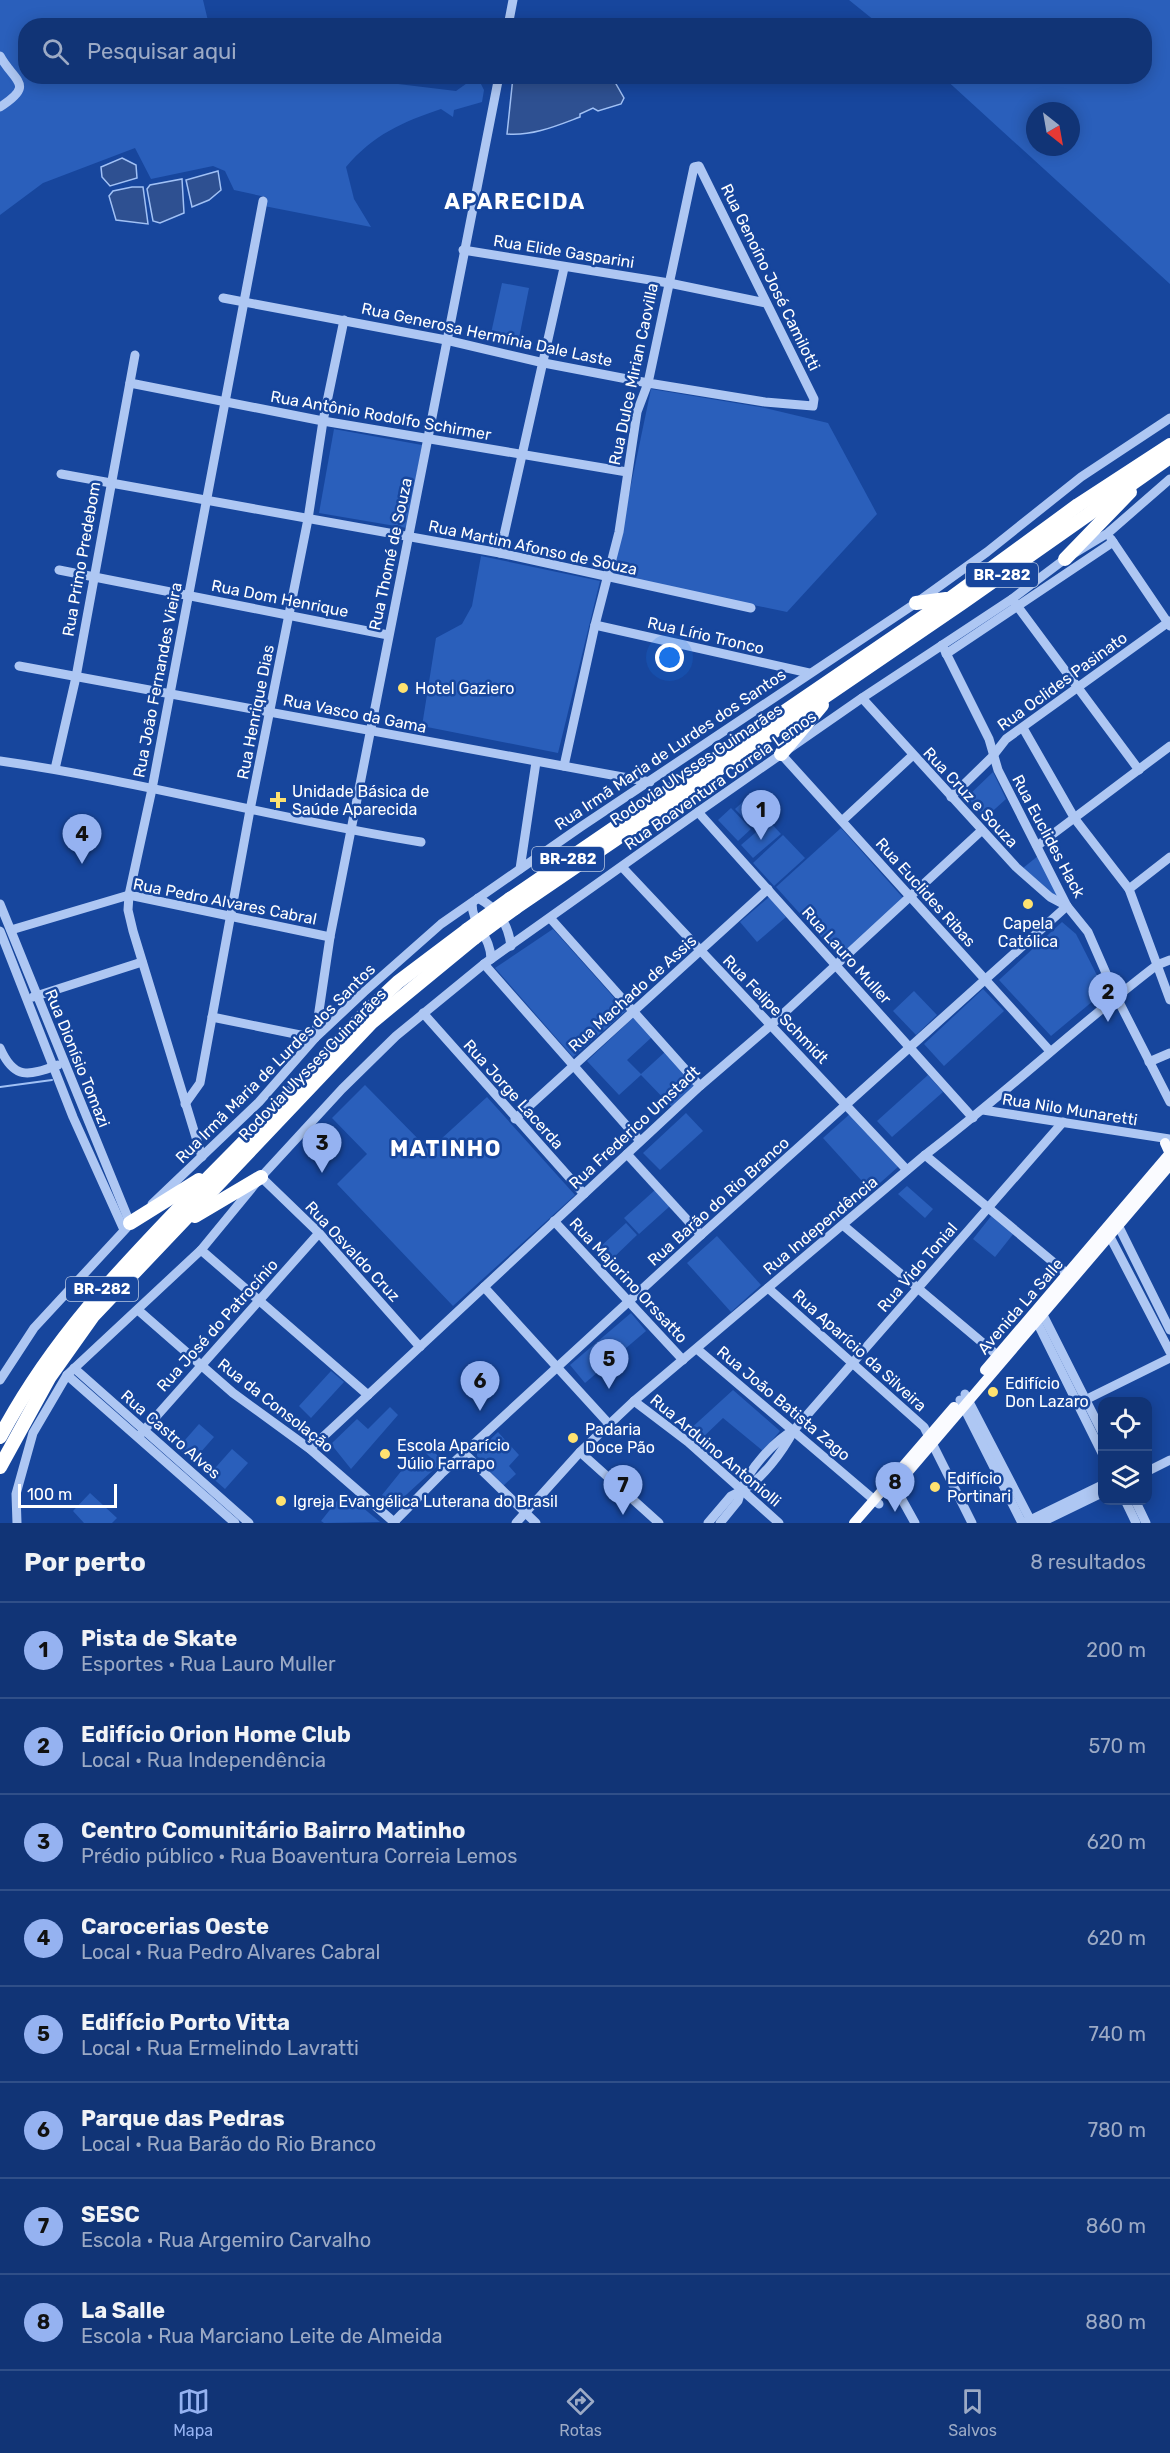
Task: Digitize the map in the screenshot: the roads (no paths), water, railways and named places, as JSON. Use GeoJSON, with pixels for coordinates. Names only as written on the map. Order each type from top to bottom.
{"type":"FeatureCollection","features":[{"type":"Feature","properties":{"kind":"highway","name":"Rodovia Ulysses Guimarães"},"geometry":{"type":"LineString","coordinates":[[0,1437],[37,1373],[83,1311],[367,1011],[398,982],[951,598],[1078,505],[1170,445]]}},
{"type":"Feature","properties":{"kind":"highway","name":"Rodovia Ulysses Guimarães"},"geometry":{"type":"LineString","coordinates":[[513,903],[833,691],[1170,457]]}},
{"type":"Feature","properties":{"kind":"highway"},"geometry":{"type":"LineString","coordinates":[[1065,559],[1153,469]]}},
{"type":"Feature","properties":{"kind":"highway"},"geometry":{"type":"LineString","coordinates":[[916,603],[951,598]]}},
{"type":"Feature","properties":{"kind":"highway"},"geometry":{"type":"LineString","coordinates":[[781,754],[833,691]]}},
{"type":"Feature","properties":{"kind":"highway","name":"Rodovia Ulysses Guimarães"},"geometry":{"type":"LineString","coordinates":[[0,1467],[49,1378],[78,1335],[372,1022],[470,934]]}},
{"type":"Feature","properties":{"kind":"highway"},"geometry":{"type":"LineString","coordinates":[[127,1227],[227,1159]]}},
{"type":"Feature","properties":{"kind":"highway"},"geometry":{"type":"LineString","coordinates":[[183,1223],[261,1177]]}},
{"type":"Feature","properties":{"kind":"main road","name":"Avenida La Salle"},"geometry":{"type":"LineString","coordinates":[[1112,1228],[1169,1148]]}},
{"type":"Feature","properties":{"kind":"main road","name":"Avenida La Salle"},"geometry":{"type":"LineString","coordinates":[[854,1523],[893,1484],[1070,1276],[1170,1165]]}},
{"type":"Feature","properties":{"kind":"main road","name":"Avenida La Salle"},"geometry":{"type":"LineString","coordinates":[[862,1523],[876,1502]]}},
{"type":"Feature","properties":{"kind":"street"},"geometry":{"type":"LineString","coordinates":[[510,18],[513,0]]}},
{"type":"Feature","properties":{"kind":"street"},"geometry":{"type":"LineString","coordinates":[[0,56],[18,78]]}},
{"type":"Feature","properties":{"kind":"street"},"geometry":{"type":"LineString","coordinates":[[0,107],[19,93],[20,84]]}},
{"type":"Feature","properties":{"kind":"street","name":"Rua Thomé de Souza"},"geometry":{"type":"LineString","coordinates":[[315,1038],[330,937],[388,635],[410,537],[496,84]]}},
{"type":"Feature","properties":{"kind":"street","name":"Rua Dulce Mirian Caovilla"},"geometry":{"type":"LineString","coordinates":[[564,766],[624,505],[637,412],[648,382],[696,165]]}},
{"type":"Feature","properties":{"kind":"street","name":"Rua Genoíno José Camilotti"},"geometry":{"type":"LineString","coordinates":[[696,165],[815,404]]}},
{"type":"Feature","properties":{"kind":"street","name":"Rua João Fernandes Vieira"},"geometry":{"type":"LineString","coordinates":[[202,1157],[128,910],[263,201]]}},
{"type":"Feature","properties":{"kind":"street","name":"Rua Elide Gasparini"},"geometry":{"type":"LineString","coordinates":[[463,250],[669,283],[766,303]]}},
{"type":"Feature","properties":{"kind":"street"},"geometry":{"type":"LineString","coordinates":[[500,553],[564,267]]}},
{"type":"Feature","properties":{"kind":"street","name":"Rua Generosa Hermínia Dale Laste"},"geometry":{"type":"LineString","coordinates":[[223,298],[446,340],[544,363],[648,382],[765,402],[811,407],[815,404]]}},
{"type":"Feature","properties":{"kind":"street","name":"Rua Henrique Dias"},"geometry":{"type":"LineString","coordinates":[[185,1104],[200,1083],[250,810],[308,519],[323,421],[344,320]]}},
{"type":"Feature","properties":{"kind":"street","name":"Rua Primo Predebom"},"geometry":{"type":"LineString","coordinates":[[55,769],[76,677],[135,355]]}},
{"type":"Feature","properties":{"kind":"street","name":"Rua Antônio Rodolfo Schirmer"},"geometry":{"type":"LineString","coordinates":[[130,383],[323,421],[627,472]]}},
{"type":"Feature","properties":{"kind":"street","name":"Rua Irmã Maria de Lurdes dos Santos"},"geometry":{"type":"LineString","coordinates":[[0,1380],[34,1328],[127,1227],[259,1102],[315,1038],[364,992],[458,912],[809,673],[916,603],[987,552],[1081,477],[1170,418]]}},
{"type":"Feature","properties":{"kind":"street","name":"Rua Martim Afonso de Souza"},"geometry":{"type":"LineString","coordinates":[[61,474],[500,553],[607,579],[751,608]]}},
{"type":"Feature","properties":{"kind":"street","name":"Rua Boaventura Correia Lemos"},"geometry":{"type":"LineString","coordinates":[[17,1523],[16,1494],[33,1433],[71,1371],[201,1250],[261,1177],[342,1089],[423,1013],[488,962],[781,754],[862,698],[944,649],[1015,602],[1065,559],[1108,533],[1170,480]]}},
{"type":"Feature","properties":{"kind":"street"},"geometry":{"type":"LineString","coordinates":[[1108,533],[1169,624]]}},
{"type":"Feature","properties":{"kind":"street"},"geometry":{"type":"LineString","coordinates":[[1113,542],[1015,602],[1076,688],[1139,770]]}},
{"type":"Feature","properties":{"kind":"street","name":"Rua Dom Henrique"},"geometry":{"type":"LineString","coordinates":[[59,570],[388,635]]}},
{"type":"Feature","properties":{"kind":"street","name":"Rua Oclides Pasinato"},"geometry":{"type":"LineString","coordinates":[[951,797],[1006,739],[1169,624]]}},
{"type":"Feature","properties":{"kind":"street","name":"Rua Lírio Tronco"},"geometry":{"type":"LineString","coordinates":[[595,625],[809,673]]}},
{"type":"Feature","properties":{"kind":"street","name":"Rua Euclides Hack"},"geometry":{"type":"LineString","coordinates":[[944,649],[995,752],[998,770],[1067,906],[1088,932],[1116,996],[1170,1102]]}},
{"type":"Feature","properties":{"kind":"street","name":"Rua Vasco da Gama"},"geometry":{"type":"LineString","coordinates":[[19,666],[650,782]]}},
{"type":"Feature","properties":{"kind":"street","name":"Rua Cruz e Souza"},"geometry":{"type":"LineString","coordinates":[[862,698],[981,831],[1050,897],[1067,906]]}},
{"type":"Feature","properties":{"kind":"street"},"geometry":{"type":"LineString","coordinates":[[1023,728],[1075,819],[1129,889],[1170,1000]]}},
{"type":"Feature","properties":{"kind":"street"},"geometry":{"type":"LineString","coordinates":[[1036,846],[1170,746]]}},
{"type":"Feature","properties":{"kind":"street","name":"Rua Euclides Ribas"},"geometry":{"type":"LineString","coordinates":[[781,754],[1049,1050]]}},
{"type":"Feature","properties":{"kind":"street"},"geometry":{"type":"LineString","coordinates":[[842,822],[913,755]]}},
{"type":"Feature","properties":{"kind":"street"},"geometry":{"type":"LineString","coordinates":[[0,760],[55,769],[352,831],[421,842]]}},
{"type":"Feature","properties":{"kind":"street"},"geometry":{"type":"LineString","coordinates":[[520,869],[536,762]]}},
{"type":"Feature","properties":{"kind":"street","name":"Rua Lauro Muller"},"geometry":{"type":"LineString","coordinates":[[699,812],[973,1118]]}},
{"type":"Feature","properties":{"kind":"street","name":"Rua Frederico Umstadt"},"geometry":{"type":"LineString","coordinates":[[310,1449],[640,1141],[771,1025],[981,831]]}},
{"type":"Feature","properties":{"kind":"street"},"geometry":{"type":"LineString","coordinates":[[1129,889],[1170,857]]}},
{"type":"Feature","properties":{"kind":"street","name":"Rua Felipe Schmidt"},"geometry":{"type":"LineString","coordinates":[[623,868],[908,1170]]}},
{"type":"Feature","properties":{"kind":"street"},"geometry":{"type":"LineString","coordinates":[[491,945],[508,948],[508,928],[493,906],[493,888]]}},
{"type":"Feature","properties":{"kind":"street","name":"Rua Machado de Assis"},"geometry":{"type":"LineString","coordinates":[[515,1119],[768,889]]}},
{"type":"Feature","properties":{"kind":"street","name":"Rua Pedro Alvares Cabral"},"geometry":{"type":"LineString","coordinates":[[11,930],[129,896],[330,937]]}},
{"type":"Feature","properties":{"kind":"street"},"geometry":{"type":"LineString","coordinates":[[472,916],[475,901],[493,906]]}},
{"type":"Feature","properties":{"kind":"street","name":"Rua Dionísio Tomazi"},"geometry":{"type":"LineString","coordinates":[[0,904],[11,930],[32,997]]}},
{"type":"Feature","properties":{"kind":"street","name":"Rua Barão do Rio Branco"},"geometry":{"type":"LineString","coordinates":[[394,1523],[464,1453],[701,1235],[1067,906]]}},
{"type":"Feature","properties":{"kind":"street"},"geometry":{"type":"LineString","coordinates":[[458,912],[472,916],[491,945],[488,962],[640,1141]]}},
{"type":"Feature","properties":{"kind":"street"},"geometry":{"type":"LineString","coordinates":[[551,919],[700,1086]]}},
{"type":"Feature","properties":{"kind":"street"},"geometry":{"type":"LineString","coordinates":[[508,928],[527,934]]}},
{"type":"Feature","properties":{"kind":"street","name":"Rua Dionísio Tomazi"},"geometry":{"type":"LineString","coordinates":[[0,931],[32,997],[59,1064],[84,1114],[97,1145],[108,1185]]}},
{"type":"Feature","properties":{"kind":"street","name":"Rua Independência"},"geometry":{"type":"LineString","coordinates":[[516,1523],[579,1452],[634,1401],[908,1170],[983,1110],[1049,1050],[1157,965],[1170,960]]}},
{"type":"Feature","properties":{"kind":"street"},"geometry":{"type":"LineString","coordinates":[[32,997],[142,962]]}},
{"type":"Feature","properties":{"kind":"street","name":"Rua Jorge Lacerda"},"geometry":{"type":"LineString","coordinates":[[423,1013],[584,1194]]}},
{"type":"Feature","properties":{"kind":"street"},"geometry":{"type":"LineString","coordinates":[[212,1017],[315,1038]]}},
{"type":"Feature","properties":{"kind":"street"},"geometry":{"type":"LineString","coordinates":[[0,1048],[10,1068],[17,1072],[59,1064]]}},
{"type":"Feature","properties":{"kind":"street"},"geometry":{"type":"LineString","coordinates":[[1149,1062],[1170,1053]]}},
{"type":"Feature","properties":{"kind":"street","name":"Rua Dionísio Tomazi"},"geometry":{"type":"LineString","coordinates":[[59,1064],[73,1117],[86,1148],[108,1185],[127,1227]]}},
{"type":"Feature","properties":{"kind":"street","name":"Rua Nilo Munaretti"},"geometry":{"type":"LineString","coordinates":[[983,1110],[1153,1138],[1169,1148]]}},
{"type":"Feature","properties":{"kind":"street"},"geometry":{"type":"LineString","coordinates":[[73,1117],[84,1114]]}},
{"type":"Feature","properties":{"kind":"street","name":"Rua Vido Tonial"},"geometry":{"type":"LineString","coordinates":[[716,1521],[738,1502],[741,1491],[751,1486],[768,1459],[1063,1122]]}},
{"type":"Feature","properties":{"kind":"street"},"geometry":{"type":"LineString","coordinates":[[86,1148],[97,1145]]}},
{"type":"Feature","properties":{"kind":"street"},"geometry":{"type":"LineString","coordinates":[[627,1154],[701,1235]]}},
{"type":"Feature","properties":{"kind":"street"},"geometry":{"type":"LineString","coordinates":[[926,1155],[1070,1276]]}},
{"type":"Feature","properties":{"kind":"street","name":"Rua Osvaldo Cruz"},"geometry":{"type":"LineString","coordinates":[[261,1177],[319,1233],[420,1347]]}},
{"type":"Feature","properties":{"kind":"street","name":"Rua Majorino Orssatto"},"geometry":{"type":"LineString","coordinates":[[554,1221],[683,1360]]}},
{"type":"Feature","properties":{"kind":"street"},"geometry":{"type":"LineString","coordinates":[[844,1226],[1000,1357]]}},
{"type":"Feature","properties":{"kind":"street"},"geometry":{"type":"LineString","coordinates":[[1112,1228],[1159,1319],[1170,1352]]}},
{"type":"Feature","properties":{"kind":"street","name":"Rua José do Patrocínio"},"geometry":{"type":"LineString","coordinates":[[141,1434],[319,1233]]}},
{"type":"Feature","properties":{"kind":"street"},"geometry":{"type":"LineString","coordinates":[[201,1250],[368,1395]]}},
{"type":"Feature","properties":{"kind":"street"},"geometry":{"type":"LineString","coordinates":[[484,1287],[609,1424]]}},
{"type":"Feature","properties":{"kind":"street","name":"Rua Aparício da Silveira"},"geometry":{"type":"LineString","coordinates":[[768,1288],[924,1427],[972,1523]]}},
{"type":"Feature","properties":{"kind":"street","name":"Rua da Consolação"},"geometry":{"type":"LineString","coordinates":[[138,1310],[233,1393],[310,1449],[394,1523]]}},
{"type":"Feature","properties":{"kind":"street"},"geometry":{"type":"LineString","coordinates":[[1038,1314],[1083,1401],[1098,1437]]}},
{"type":"Feature","properties":{"kind":"street"},"geometry":{"type":"LineString","coordinates":[[1159,1319],[1170,1330]]}},
{"type":"Feature","properties":{"kind":"street","name":"Rua João Batista Zago"},"geometry":{"type":"LineString","coordinates":[[697,1349],[876,1502]]}},
{"type":"Feature","properties":{"kind":"street"},"geometry":{"type":"LineString","coordinates":[[1083,1401],[1170,1358]]}},
{"type":"Feature","properties":{"kind":"street","name":"Rua Castro Alves"},"geometry":{"type":"LineString","coordinates":[[71,1371],[203,1489],[235,1523]]}},
{"type":"Feature","properties":{"kind":"street"},"geometry":{"type":"LineString","coordinates":[[965,1400],[1006,1481],[1030,1522],[1098,1494]]}},
{"type":"Feature","properties":{"kind":"street","name":"Rua Arduino Antoniolli"},"geometry":{"type":"LineString","coordinates":[[634,1401],[688,1442],[779,1523]]}},
{"type":"Feature","properties":{"kind":"street"},"geometry":{"type":"LineString","coordinates":[[1094,1425],[1098,1428]]}},
{"type":"Feature","properties":{"kind":"street"},"geometry":{"type":"LineString","coordinates":[[579,1452],[659,1523]]}},
{"type":"Feature","properties":{"kind":"street"},"geometry":{"type":"LineString","coordinates":[[464,1453],[536,1523]]}},
{"type":"Feature","properties":{"kind":"street"},"geometry":{"type":"LineString","coordinates":[[1152,1465],[1170,1453]]}},
{"type":"Feature","properties":{"kind":"street"},"geometry":{"type":"LineString","coordinates":[[1152,1466],[1170,1460]]}},
{"type":"Feature","properties":{"kind":"street"},"geometry":{"type":"LineString","coordinates":[[893,1484],[915,1523]]}},
{"type":"Feature","properties":{"kind":"street"},"geometry":{"type":"LineString","coordinates":[[1074,1503],[1098,1488]]}},
{"type":"Feature","properties":{"kind":"street","name":"Rua Castro Alves"},"geometry":{"type":"LineString","coordinates":[[203,1489],[248,1522]]}},
{"type":"Feature","properties":{"kind":"street"},"geometry":{"type":"LineString","coordinates":[[1136,1517],[1146,1523]]}},
{"type":"Feature","properties":{"kind":"waterway"},"geometry":{"type":"LineString","coordinates":[[0,1087],[52,1080]]}},
{"type":"Feature","properties":{"kind":"place","name":"Hotel Gaziero"},"geometry":{"type":"Point","coordinates":[403,688]}},
{"type":"Feature","properties":{"kind":"place","name":"Unidade Básica de Saúde Aparecida"},"geometry":{"type":"Point","coordinates":[278,800]}},
{"type":"Feature","properties":{"kind":"place","name":"Pista de Skate"},"geometry":{"type":"Point","coordinates":[761,840]}},
{"type":"Feature","properties":{"kind":"place","name":"Carocerias Oeste"},"geometry":{"type":"Point","coordinates":[82,864]}},
{"type":"Feature","properties":{"kind":"place","name":"Capela Católica"},"geometry":{"type":"Point","coordinates":[1028,904]}},
{"type":"Feature","properties":{"kind":"place","name":"Edifício Orion Home Club"},"geometry":{"type":"Point","coordinates":[1108,1022]}},
{"type":"Feature","properties":{"kind":"place","name":"Centro Comunitário Bairro Matinho"},"geometry":{"type":"Point","coordinates":[322,1173]}},
{"type":"Feature","properties":{"kind":"place","name":"Edifício Porto Vitta"},"geometry":{"type":"Point","coordinates":[609,1389]}},
{"type":"Feature","properties":{"kind":"place","name":"Edifício Don Lazaro"},"geometry":{"type":"Point","coordinates":[993,1392]}},
{"type":"Feature","properties":{"kind":"place","name":"Parque das Pedras"},"geometry":{"type":"Point","coordinates":[480,1411]}},
{"type":"Feature","properties":{"kind":"place","name":"Padaria Doce Pão"},"geometry":{"type":"Point","coordinates":[573,1438]}},
{"type":"Feature","properties":{"kind":"place","name":"Escola Aparício Júlio Farrapo"},"geometry":{"type":"Point","coordinates":[385,1454]}},
{"type":"Feature","properties":{"kind":"place","name":"Edifício Portinari"},"geometry":{"type":"Point","coordinates":[935,1487]}},
{"type":"Feature","properties":{"kind":"place","name":"Igreja Evangélica Luterana do Brasil"},"geometry":{"type":"Point","coordinates":[281,1501]}},
{"type":"Feature","properties":{"kind":"place","name":"La Salle"},"geometry":{"type":"Point","coordinates":[895,1512]}},
{"type":"Feature","properties":{"kind":"place","name":"SESC"},"geometry":{"type":"Point","coordinates":[623,1515]}},
{"type":"Feature","properties":{"kind":"district","name":"APARECIDA"},"geometry":{"type":"Point","coordinates":[515,201]}},
{"type":"Feature","properties":{"kind":"district","name":"MATINHO"},"geometry":{"type":"Point","coordinates":[446,1148]}}]}
